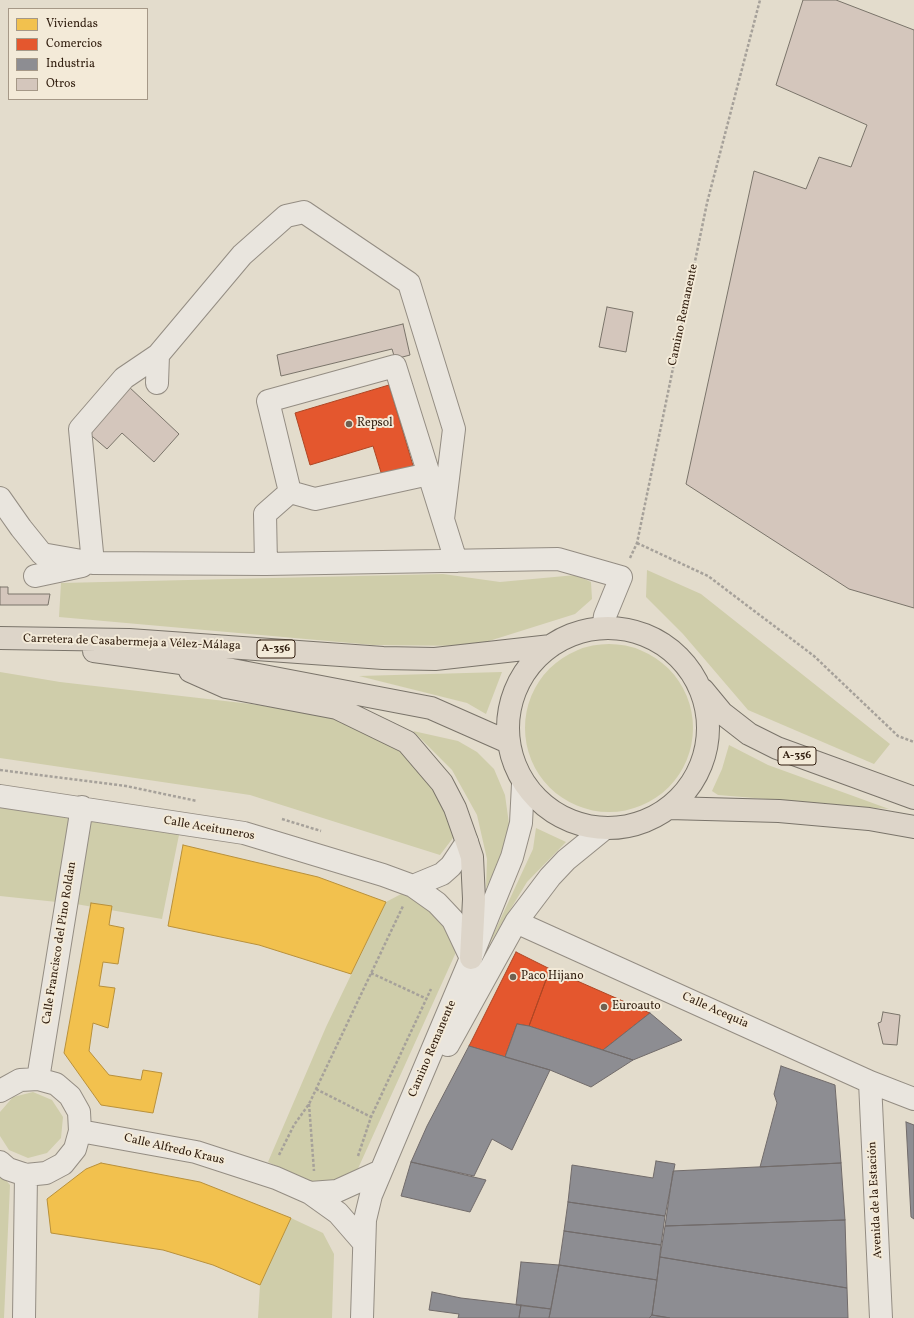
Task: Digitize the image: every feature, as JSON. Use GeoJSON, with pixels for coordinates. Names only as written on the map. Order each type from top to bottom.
{"type":"FeatureCollection","features":[{"type":"Feature","properties":{"kind":"main road","name":"A-356"},"geometry":{"type":"LineString","coordinates":[[699,685],[708,718],[706,752],[692,783],[669,808],[638,824],[604,829],[572,823],[545,807],[523,784],[513,764],[508,742],[510,705],[525,672],[550,646],[576,633],[603,628],[632,631],[660,642],[682,660],[699,685],[722,713],[749,734],[777,748],[914,798]]}},
{"type":"Feature","properties":{"kind":"main road","name":"Carretera de Casabermeja a Vélez-Málaga"},"geometry":{"type":"LineString","coordinates":[[0,638],[129,640],[383,658],[428,659],[550,646]]}},
{"type":"Feature","properties":{"kind":"main road","name":"Carretera de Casabermeja a Vélez-Málaga"},"geometry":{"type":"LineString","coordinates":[[0,638],[232,670],[432,708],[508,742]]}},
{"type":"Feature","properties":{"kind":"main road"},"geometry":{"type":"LineString","coordinates":[[166,661],[226,688],[337,708],[407,742],[442,783],[455,808],[472,857],[474,899],[471,958]]}},
{"type":"Feature","properties":{"kind":"main road","name":"A-356"},"geometry":{"type":"LineString","coordinates":[[669,808],[779,811],[869,819],[914,827]]}},
{"type":"Feature","properties":{"kind":"street"},"geometry":{"type":"LineString","coordinates":[[93,563],[80,429],[124,378],[158,355],[242,255],[286,216],[304,212],[409,284],[454,429],[442,519]]}},
{"type":"Feature","properties":{"kind":"street"},"geometry":{"type":"LineString","coordinates":[[157,383],[158,355]]}},
{"type":"Feature","properties":{"kind":"street"},"geometry":{"type":"LineString","coordinates":[[290,492],[268,401],[394,366],[456,561]]}},
{"type":"Feature","properties":{"kind":"street"},"geometry":{"type":"LineString","coordinates":[[290,492],[314,499],[428,474]]}},
{"type":"Feature","properties":{"kind":"street"},"geometry":{"type":"LineString","coordinates":[[266,564],[264,514],[290,492]]}},
{"type":"Feature","properties":{"kind":"street"},"geometry":{"type":"LineString","coordinates":[[0,498],[42,554],[93,563],[266,564],[558,559],[621,577],[605,616],[603,628]]}},
{"type":"Feature","properties":{"kind":"street"},"geometry":{"type":"LineString","coordinates":[[35,576],[93,563]]}},
{"type":"Feature","properties":{"kind":"street","name":"Camino Remanente"},"geometry":{"type":"LineString","coordinates":[[362,1318],[365,1220],[371,1195],[512,857],[521,823],[523,784]]}},
{"type":"Feature","properties":{"kind":"street","name":"Calle Aceituneros"},"geometry":{"type":"LineString","coordinates":[[0,796],[82,807],[244,834],[383,875],[413,886],[438,903],[453,920],[471,958]]}},
{"type":"Feature","properties":{"kind":"street","name":"Calle Francisco del Pino Roldan"},"geometry":{"type":"LineString","coordinates":[[38,1078],[82,807]]}},
{"type":"Feature","properties":{"kind":"street"},"geometry":{"type":"LineString","coordinates":[[391,1149],[516,922],[550,877],[566,860],[604,829]]}},
{"type":"Feature","properties":{"kind":"street"},"geometry":{"type":"LineString","coordinates":[[413,886],[442,874],[452,866],[467,842]]}},
{"type":"Feature","properties":{"kind":"street","name":"Calle Acequia"},"geometry":{"type":"LineString","coordinates":[[516,922],[870,1082],[914,1099]]}},
{"type":"Feature","properties":{"kind":"street"},"geometry":{"type":"LineString","coordinates":[[0,1091],[20,1080],[38,1078],[56,1084],[70,1096],[78,1112],[80,1131],[75,1149],[63,1164],[46,1173],[26,1175],[8,1169],[0,1162]]}},
{"type":"Feature","properties":{"kind":"street","name":"Avenida de la Estación"},"geometry":{"type":"LineString","coordinates":[[870,1082],[881,1318]]}},
{"type":"Feature","properties":{"kind":"street","name":"Calle Alfredo Kraus"},"geometry":{"type":"LineString","coordinates":[[80,1131],[196,1152],[276,1178],[310,1193],[338,1213],[364,1244]]}},
{"type":"Feature","properties":{"kind":"street","name":"Calle Alfredo Kraus"},"geometry":{"type":"LineString","coordinates":[[310,1193],[337,1191],[381,1171]]}},
{"type":"Feature","properties":{"kind":"street"},"geometry":{"type":"LineString","coordinates":[[24,1318],[26,1175]]}},
{"type":"Feature","properties":{"kind":"path","name":"Camino Remanente"},"geometry":{"type":"LineString","coordinates":[[621,577],[637,543],[707,203],[760,0]]}},
{"type":"Feature","properties":{"kind":"path"},"geometry":{"type":"LineString","coordinates":[[637,543],[708,576],[814,656],[898,736],[914,742]]}},
{"type":"Feature","properties":{"kind":"path"},"geometry":{"type":"LineString","coordinates":[[285,1160],[278,1156],[294,1125],[309,1104],[316,1090],[404,904],[410,907]]}},
{"type":"Feature","properties":{"kind":"path"},"geometry":{"type":"LineString","coordinates":[[371,973],[427,999]]}},
{"type":"Feature","properties":{"kind":"path"},"geometry":{"type":"LineString","coordinates":[[356,1162],[371,1117],[433,985]]}},
{"type":"Feature","properties":{"kind":"path"},"geometry":{"type":"LineString","coordinates":[[316,1090],[371,1117]]}},
{"type":"Feature","properties":{"kind":"path"},"geometry":{"type":"LineString","coordinates":[[309,1104],[314,1170],[310,1193]]}},
{"type":"Feature","properties":{"kind":"shaded area"},"geometry":{"type":"Polygon","coordinates":[[[647,570],[701,594],[890,744],[874,764],[748,710],[683,634],[646,597],[647,570]]]}},
{"type":"Feature","properties":{"kind":"shaded area"},"geometry":{"type":"Polygon","coordinates":[[[443,574],[500,582],[576,575],[591,582],[592,599],[575,614],[473,646],[373,645],[59,617],[61,583],[443,574]]]}},
{"type":"Feature","properties":{"kind":"shaded area"},"geometry":{"type":"Polygon","coordinates":[[[609,644],[633,648],[648,654],[662,663],[674,675],[683,689],[689,704],[693,728],[689,752],[683,767],[674,781],[662,793],[648,802],[633,808],[609,812],[585,808],[570,802],[556,793],[544,781],[535,767],[529,752],[525,728],[529,704],[535,689],[544,675],[556,663],[570,654],[585,648],[609,644]]]}},
{"type":"Feature","properties":{"kind":"shaded area"},"geometry":{"type":"Polygon","coordinates":[[[0,672],[60,682],[251,704],[339,718],[393,741],[428,778],[456,834],[440,855],[250,795],[0,758],[0,672]]]}},
{"type":"Feature","properties":{"kind":"shaded area"},"geometry":{"type":"Polygon","coordinates":[[[502,672],[486,714],[467,703],[359,676],[502,672]]]}},
{"type":"Feature","properties":{"kind":"shaded area"},"geometry":{"type":"Polygon","coordinates":[[[413,731],[458,741],[477,752],[494,769],[505,795],[509,824],[502,855],[486,888],[487,859],[477,815],[452,770],[413,731]]]}},
{"type":"Feature","properties":{"kind":"shaded area"},"geometry":{"type":"Polygon","coordinates":[[[729,745],[768,765],[889,809],[718,795],[712,791],[722,769],[729,745]]]}},
{"type":"Feature","properties":{"kind":"shaded area"},"geometry":{"type":"Polygon","coordinates":[[[0,803],[180,830],[162,919],[76,904],[0,896],[0,803]]]}},
{"type":"Feature","properties":{"kind":"shaded area"},"geometry":{"type":"Polygon","coordinates":[[[536,828],[566,842],[527,882],[487,948],[533,849],[536,828]]]}},
{"type":"Feature","properties":{"kind":"shaded area"},"geometry":{"type":"Polygon","coordinates":[[[403,893],[434,909],[446,920],[457,950],[356,1173],[321,1187],[268,1162],[326,1027],[386,902],[403,893]]]}},
{"type":"Feature","properties":{"kind":"shaded area"},"geometry":{"type":"Polygon","coordinates":[[[33,1092],[52,1100],[63,1117],[61,1138],[47,1153],[28,1158],[9,1150],[0,1136],[0,1112],[13,1097],[33,1092]]]}},
{"type":"Feature","properties":{"kind":"shaded area"},"geometry":{"type":"Polygon","coordinates":[[[0,1173],[10,1185],[4,1318],[0,1318],[0,1173]]]}},
{"type":"Feature","properties":{"kind":"shaded area"},"geometry":{"type":"Polygon","coordinates":[[[291,1218],[323,1233],[334,1254],[332,1318],[258,1318],[260,1285],[291,1218]]]}},
{"type":"Feature","properties":{"kind":"building: Viviendas"},"geometry":{"type":"Polygon","coordinates":[[[183,845],[318,877],[386,902],[351,974],[259,945],[168,926],[183,845]]]}},
{"type":"Feature","properties":{"kind":"building: Viviendas"},"geometry":{"type":"Polygon","coordinates":[[[91,903],[112,906],[109,925],[124,928],[118,964],[103,962],[99,986],[115,988],[108,1028],[93,1023],[89,1051],[109,1075],[141,1080],[143,1070],[162,1073],[153,1113],[101,1105],[64,1053],[91,903]]]}},
{"type":"Feature","properties":{"kind":"building: Viviendas"},"geometry":{"type":"Polygon","coordinates":[[[101,1163],[200,1182],[291,1218],[260,1285],[213,1265],[163,1250],[51,1233],[47,1199],[86,1169],[101,1163]]]}},
{"type":"Feature","properties":{"kind":"building: Comercios"},"geometry":{"type":"Polygon","coordinates":[[[389,385],[414,469],[383,479],[373,446],[310,465],[295,413],[389,385]]]}},
{"type":"Feature","properties":{"kind":"building: Comercios"},"geometry":{"type":"Polygon","coordinates":[[[516,952],[550,969],[529,1026],[517,1024],[505,1057],[469,1046],[516,952]]]}},
{"type":"Feature","properties":{"kind":"building: Comercios"},"geometry":{"type":"Polygon","coordinates":[[[550,969],[650,1013],[603,1050],[529,1026],[550,969]]]}},
{"type":"Feature","properties":{"kind":"building: Industria"},"geometry":{"type":"Polygon","coordinates":[[[650,1013],[682,1040],[633,1060],[603,1050],[650,1013]]]}},
{"type":"Feature","properties":{"kind":"building: Industria"},"geometry":{"type":"Polygon","coordinates":[[[517,1024],[529,1026],[633,1060],[591,1087],[550,1070],[505,1057],[517,1024]]]}},
{"type":"Feature","properties":{"kind":"building: Industria"},"geometry":{"type":"Polygon","coordinates":[[[469,1046],[550,1070],[512,1150],[492,1139],[474,1176],[411,1162],[427,1126],[469,1046]]]}},
{"type":"Feature","properties":{"kind":"building: Industria"},"geometry":{"type":"Polygon","coordinates":[[[781,1066],[835,1085],[841,1163],[760,1167],[777,1103],[774,1094],[781,1066]]]}},
{"type":"Feature","properties":{"kind":"building: Industria"},"geometry":{"type":"Polygon","coordinates":[[[906,1122],[914,1125],[914,1219],[911,1217],[906,1122]]]}},
{"type":"Feature","properties":{"kind":"building: Industria"},"geometry":{"type":"Polygon","coordinates":[[[656,1161],[675,1164],[665,1216],[568,1202],[572,1165],[653,1178],[656,1161]]]}},
{"type":"Feature","properties":{"kind":"building: Industria"},"geometry":{"type":"Polygon","coordinates":[[[411,1162],[486,1180],[470,1212],[401,1196],[411,1162]]]}},
{"type":"Feature","properties":{"kind":"building: Industria"},"geometry":{"type":"Polygon","coordinates":[[[841,1163],[845,1220],[665,1226],[673,1171],[841,1163]]]}},
{"type":"Feature","properties":{"kind":"building: Industria"},"geometry":{"type":"Polygon","coordinates":[[[568,1202],[665,1216],[661,1245],[564,1231],[568,1202]]]}},
{"type":"Feature","properties":{"kind":"building: Industria"},"geometry":{"type":"Polygon","coordinates":[[[845,1220],[847,1288],[660,1257],[665,1226],[845,1220]]]}},
{"type":"Feature","properties":{"kind":"building: Industria"},"geometry":{"type":"Polygon","coordinates":[[[564,1231],[661,1245],[657,1280],[559,1265],[564,1231]]]}},
{"type":"Feature","properties":{"kind":"building: Industria"},"geometry":{"type":"Polygon","coordinates":[[[660,1257],[847,1288],[848,1318],[670,1318],[652,1315],[660,1257]]]}},
{"type":"Feature","properties":{"kind":"building: Industria"},"geometry":{"type":"Polygon","coordinates":[[[521,1262],[559,1265],[551,1309],[516,1305],[521,1262]]]}},
{"type":"Feature","properties":{"kind":"building: Industria"},"geometry":{"type":"Polygon","coordinates":[[[559,1265],[657,1280],[652,1315],[649,1318],[549,1318],[559,1265]]]}},
{"type":"Feature","properties":{"kind":"building: Industria"},"geometry":{"type":"Polygon","coordinates":[[[432,1292],[461,1298],[521,1305],[519,1318],[458,1318],[459,1314],[429,1310],[432,1292]]]}},
{"type":"Feature","properties":{"kind":"building: Industria"},"geometry":{"type":"Polygon","coordinates":[[[521,1305],[551,1309],[549,1318],[519,1318],[521,1305]]]}},
{"type":"Feature","properties":{"kind":"building: Industria"},"geometry":{"type":"Polygon","coordinates":[[[652,1315],[670,1318],[649,1318],[652,1315]]]}},
{"type":"Feature","properties":{"kind":"building: Otros"},"geometry":{"type":"Polygon","coordinates":[[[803,0],[836,0],[914,30],[914,608],[849,589],[686,484],[754,171],[806,189],[819,157],[851,167],[867,125],[776,85],[803,0]]]}},
{"type":"Feature","properties":{"kind":"building: Otros"},"geometry":{"type":"Polygon","coordinates":[[[607,307],[633,312],[626,352],[599,347],[607,307]]]}},
{"type":"Feature","properties":{"kind":"building: Otros"},"geometry":{"type":"Polygon","coordinates":[[[403,324],[410,355],[395,359],[392,349],[281,376],[277,355],[403,324]]]}},
{"type":"Feature","properties":{"kind":"building: Otros"},"geometry":{"type":"Polygon","coordinates":[[[128,386],[179,434],[154,462],[122,433],[107,449],[86,431],[128,386]]]}},
{"type":"Feature","properties":{"kind":"building: Otros"},"geometry":{"type":"Polygon","coordinates":[[[0,587],[8,587],[8,594],[50,594],[48,605],[0,605],[0,587]]]}},
{"type":"Feature","properties":{"kind":"building: Otros"},"geometry":{"type":"Polygon","coordinates":[[[883,1012],[900,1015],[897,1045],[883,1044],[878,1023],[881,1022],[883,1012]]]}},
{"type":"Feature","properties":{"kind":"place","name":"Repsol"},"geometry":{"type":"Point","coordinates":[349,424]}},
{"type":"Feature","properties":{"kind":"place","name":"Paco Hijano"},"geometry":{"type":"Point","coordinates":[513,977]}},
{"type":"Feature","properties":{"kind":"place","name":"Euroauto"},"geometry":{"type":"Point","coordinates":[604,1007]}}]}
